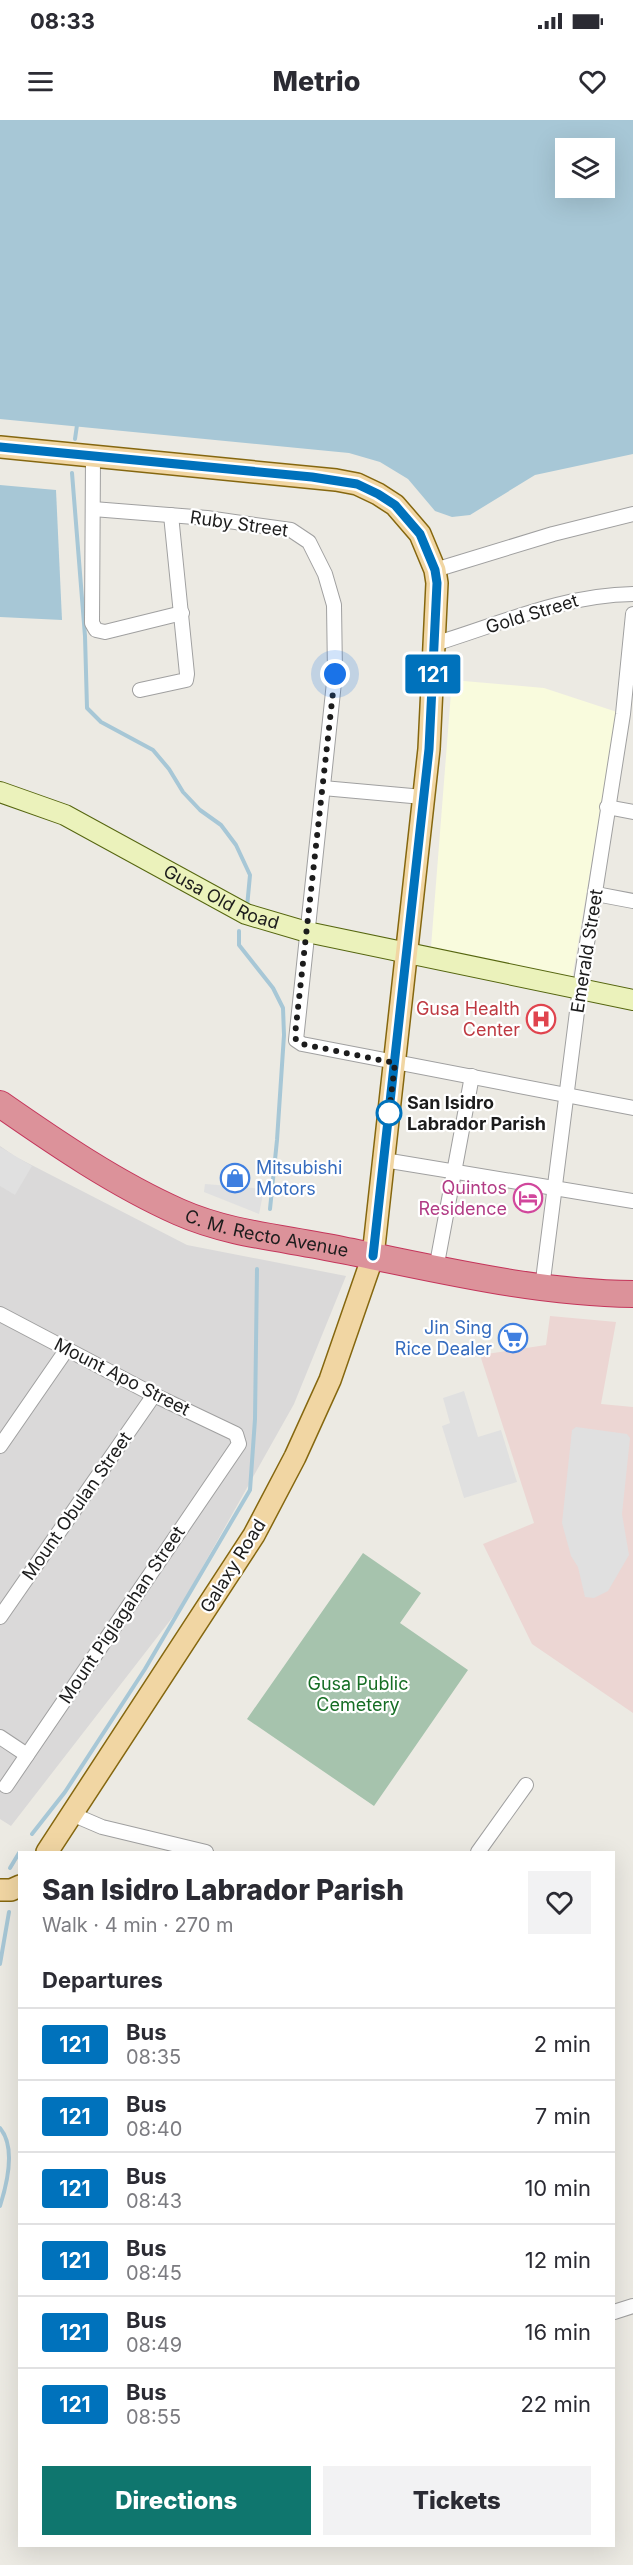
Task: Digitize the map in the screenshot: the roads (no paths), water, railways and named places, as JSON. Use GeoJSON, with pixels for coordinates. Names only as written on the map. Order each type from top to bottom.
{"type":"FeatureCollection","features":[{"type":"Feature","properties":{"kind":"highway","name":"C. M. Recto Avenue"},"geometry":{"type":"LineString","coordinates":[[0,1104],[117,1179],[180,1212],[233,1232],[543,1288],[633,1290]]}},
{"type":"Feature","properties":{"kind":"main road","name":"Galaxy Road"},"geometry":{"type":"LineString","coordinates":[[0,447],[324,478],[357,484],[395,505],[423,540],[435,570],[438,598],[429,749],[373,1256],[330,1380],[295,1457],[254,1535],[74,1815],[48,1851]]}},
{"type":"Feature","properties":{"kind":"street"},"geometry":{"type":"LineString","coordinates":[[93,457],[92,623],[96,630],[105,632],[182,613]]}},
{"type":"Feature","properties":{"kind":"street","name":"Ruby Street"},"geometry":{"type":"LineString","coordinates":[[93,509],[171,514],[291,530],[309,542],[316,553],[332,592],[335,615],[335,674],[296,1040],[302,1044],[395,1063]]}},
{"type":"Feature","properties":{"kind":"street"},"geometry":{"type":"LineString","coordinates":[[140,690],[186,680],[182,613],[171,514]]}},
{"type":"Feature","properties":{"kind":"street"},"geometry":{"type":"LineString","coordinates":[[435,570],[553,534],[633,514]]}},
{"type":"Feature","properties":{"kind":"street","name":"Gold Street"},"geometry":{"type":"LineString","coordinates":[[434,644],[571,600],[613,594],[633,594]]}},
{"type":"Feature","properties":{"kind":"street","name":"Emerald Street"},"geometry":{"type":"LineString","coordinates":[[543,1288],[580,988],[623,714],[633,614]]}},
{"type":"Feature","properties":{"kind":"street"},"geometry":{"type":"LineString","coordinates":[[323,788],[423,797]]}},
{"type":"Feature","properties":{"kind":"street","name":"Gusa Old Road"},"geometry":{"type":"LineString","coordinates":[[0,792],[65,815],[246,914],[307,932],[633,1000]]}},
{"type":"Feature","properties":{"kind":"street"},"geometry":{"type":"LineString","coordinates":[[607,807],[633,812]]}},
{"type":"Feature","properties":{"kind":"street"},"geometry":{"type":"LineString","coordinates":[[596,894],[633,901]]}},
{"type":"Feature","properties":{"kind":"street"},"geometry":{"type":"LineString","coordinates":[[395,1063],[633,1108]]}},
{"type":"Feature","properties":{"kind":"street"},"geometry":{"type":"LineString","coordinates":[[436,1269],[456,1172],[472,1076]]}},
{"type":"Feature","properties":{"kind":"street"},"geometry":{"type":"LineString","coordinates":[[384,1160],[633,1201]]}},
{"type":"Feature","properties":{"kind":"street","name":"Mount Apo Street"},"geometry":{"type":"LineString","coordinates":[[0,1314],[154,1395],[236,1434],[239,1444]]}},
{"type":"Feature","properties":{"kind":"street"},"geometry":{"type":"LineString","coordinates":[[0,1446],[67,1349]]}},
{"type":"Feature","properties":{"kind":"street","name":"Mount Obulan Street"},"geometry":{"type":"LineString","coordinates":[[0,1617],[154,1395]]}},
{"type":"Feature","properties":{"kind":"street","name":"Mount Piglagahan Street"},"geometry":{"type":"LineString","coordinates":[[6,1786],[239,1444]]}},
{"type":"Feature","properties":{"kind":"street"},"geometry":{"type":"LineString","coordinates":[[0,1737],[27,1755]]}},
{"type":"Feature","properties":{"kind":"street"},"geometry":{"type":"LineString","coordinates":[[479,1851],[526,1785]]}},
{"type":"Feature","properties":{"kind":"street"},"geometry":{"type":"LineString","coordinates":[[74,1815],[102,1827],[202,1851]]}},
{"type":"Feature","properties":{"kind":"street"},"geometry":{"type":"LineString","coordinates":[[615,2312],[633,2306]]}},
{"type":"Feature","properties":{"kind":"water"},"geometry":{"type":"Polygon","coordinates":[[[0,120],[633,120],[633,454],[535,475],[470,515],[452,517],[435,511],[408,479],[380,462],[349,453],[0,419],[0,120]]]}},
{"type":"Feature","properties":{"kind":"water"},"geometry":{"type":"Polygon","coordinates":[[[0,485],[56,490],[62,620],[0,617],[0,485]]]}},
{"type":"Feature","properties":{"kind":"waterway"},"geometry":{"type":"LineString","coordinates":[[75,439],[77,425]]}},
{"type":"Feature","properties":{"kind":"waterway"},"geometry":{"type":"LineString","coordinates":[[72,473],[85,636],[87,708],[101,722],[153,750],[169,769],[183,792],[200,810],[221,825],[236,845],[250,875],[247,907]]}},
{"type":"Feature","properties":{"kind":"waterway"},"geometry":{"type":"LineString","coordinates":[[239,931],[239,945],[273,988],[283,1008],[284,1035],[270,1209]]}},
{"type":"Feature","properties":{"kind":"waterway"},"geometry":{"type":"LineString","coordinates":[[32,1834],[65,1792],[145,1669],[250,1490],[255,1419],[257,1269]]}},
{"type":"Feature","properties":{"kind":"waterway"},"geometry":{"type":"LineString","coordinates":[[10,1868],[18,1855]]}},
{"type":"Feature","properties":{"kind":"waterway"},"geometry":{"type":"LineString","coordinates":[[0,1964],[9,1912]]}},
{"type":"Feature","properties":{"kind":"waterway"},"geometry":{"type":"LineString","coordinates":[[0,2128],[5,2136],[9,2155],[9,2166],[0,2206]]}},
{"type":"Feature","properties":{"kind":"place","name":"Gusa Health Center"},"geometry":{"type":"Point","coordinates":[541,1019]}},
{"type":"Feature","properties":{"kind":"place","name":"San Isidro Labrador Parish"},"geometry":{"type":"Point","coordinates":[389,1113]}},
{"type":"Feature","properties":{"kind":"place","name":"Mitsubishi Motors"},"geometry":{"type":"Point","coordinates":[235,1178]}},
{"type":"Feature","properties":{"kind":"place","name":"Quintos Residence"},"geometry":{"type":"Point","coordinates":[528,1198]}},
{"type":"Feature","properties":{"kind":"place","name":"Jin Sing Rice Dealer"},"geometry":{"type":"Point","coordinates":[513,1338]}},
{"type":"Feature","properties":{"kind":"park label","name":"Gusa Public Cemetery"},"geometry":{"type":"Point","coordinates":[358,1694]}}]}
